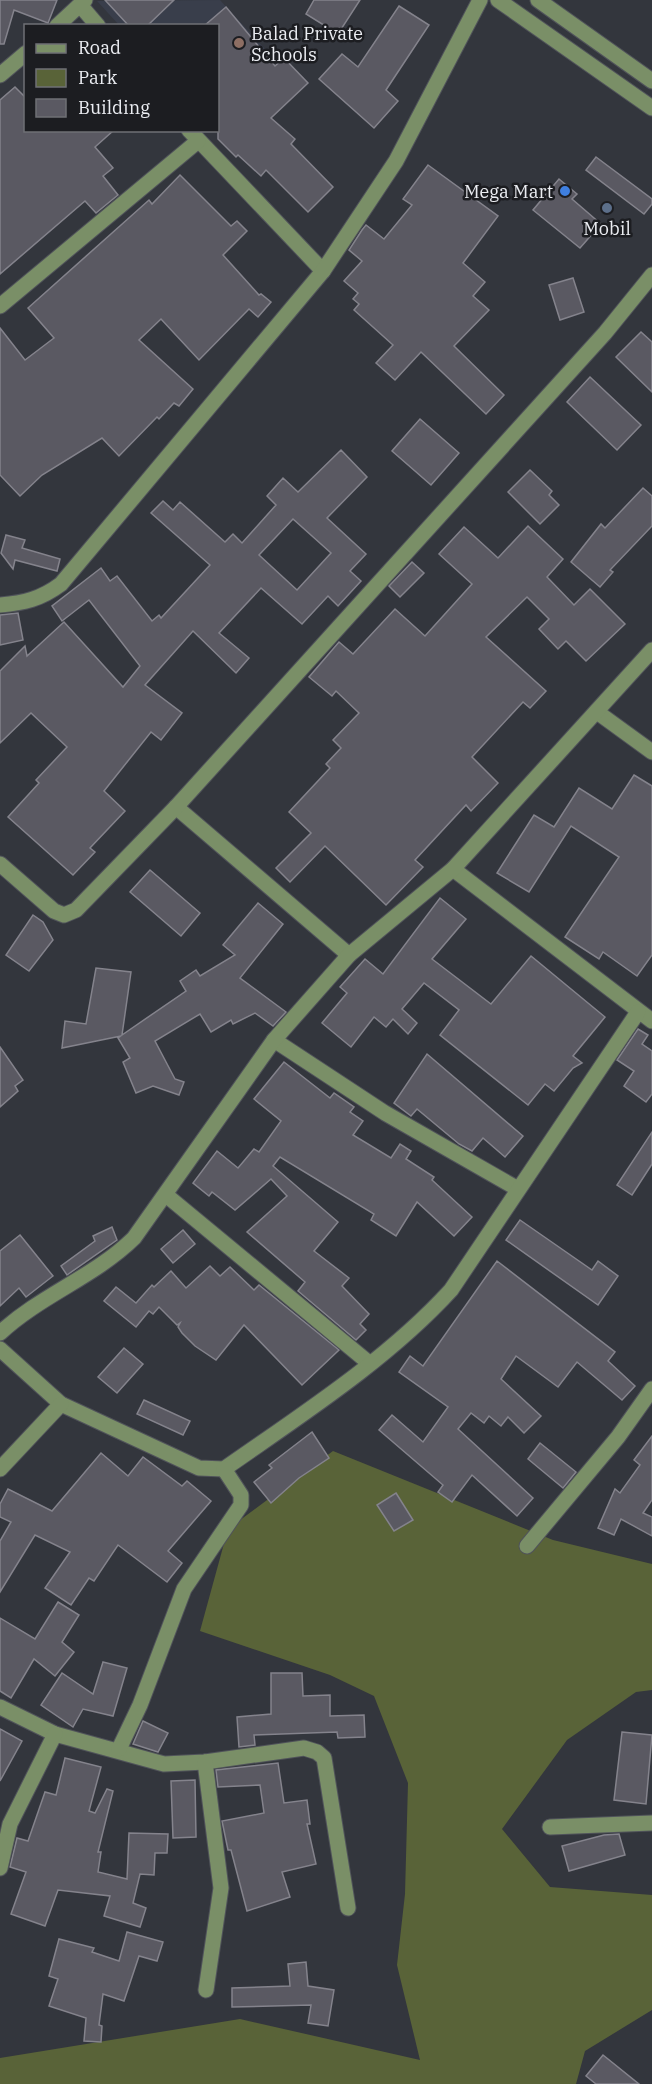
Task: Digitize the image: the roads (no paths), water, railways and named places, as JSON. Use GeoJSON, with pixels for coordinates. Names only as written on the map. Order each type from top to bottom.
{"type":"FeatureCollection","features":[{"type":"Feature","properties":{"kind":"street"},"geometry":{"type":"LineString","coordinates":[[0,605],[25,603],[45,596],[61,584],[323,271],[396,161],[480,0]]}},
{"type":"Feature","properties":{"kind":"street"},"geometry":{"type":"LineString","coordinates":[[498,0],[652,108]]}},
{"type":"Feature","properties":{"kind":"street"},"geometry":{"type":"LineString","coordinates":[[537,0],[652,81]]}},
{"type":"Feature","properties":{"kind":"street"},"geometry":{"type":"LineString","coordinates":[[59,24],[82,2],[97,24]]}},
{"type":"Feature","properties":{"kind":"street"},"geometry":{"type":"LineString","coordinates":[[0,75],[24,55]]}},
{"type":"Feature","properties":{"kind":"street"},"geometry":{"type":"LineString","coordinates":[[0,306],[193,136],[323,271]]}},
{"type":"Feature","properties":{"kind":"street"},"geometry":{"type":"LineString","coordinates":[[0,864],[54,911],[64,915],[76,910],[176,807],[605,333],[652,275]]}},
{"type":"Feature","properties":{"kind":"street"},"geometry":{"type":"LineString","coordinates":[[0,1333],[34,1305],[115,1257],[134,1238],[274,1040],[349,954],[453,869],[652,650]]}},
{"type":"Feature","properties":{"kind":"street"},"geometry":{"type":"LineString","coordinates":[[597,712],[652,752]]}},
{"type":"Feature","properties":{"kind":"street"},"geometry":{"type":"LineString","coordinates":[[176,807],[349,954]]}},
{"type":"Feature","properties":{"kind":"street"},"geometry":{"type":"LineString","coordinates":[[453,869],[652,1021]]}},
{"type":"Feature","properties":{"kind":"street"},"geometry":{"type":"LineString","coordinates":[[0,1349],[61,1404],[199,1468],[224,1469],[369,1363],[424,1319],[451,1290],[638,1012]]}},
{"type":"Feature","properties":{"kind":"street"},"geometry":{"type":"LineString","coordinates":[[274,1040],[385,1113],[518,1189]]}},
{"type":"Feature","properties":{"kind":"street"},"geometry":{"type":"LineString","coordinates":[[166,1195],[369,1363]]}},
{"type":"Feature","properties":{"kind":"street"},"geometry":{"type":"LineString","coordinates":[[527,1546],[618,1437],[652,1389]]}},
{"type":"Feature","properties":{"kind":"street"},"geometry":{"type":"LineString","coordinates":[[0,1469],[61,1404]]}},
{"type":"Feature","properties":{"kind":"street"},"geometry":{"type":"LineString","coordinates":[[119,1749],[140,1705],[184,1589],[241,1504],[241,1495],[224,1469]]}},
{"type":"Feature","properties":{"kind":"street"},"geometry":{"type":"LineString","coordinates":[[0,1707],[55,1734],[119,1749],[164,1764],[205,1762],[304,1748],[317,1752],[324,1758],[348,1908]]}},
{"type":"Feature","properties":{"kind":"street"},"geometry":{"type":"LineString","coordinates":[[0,1868],[10,1824],[55,1734]]}},
{"type":"Feature","properties":{"kind":"street"},"geometry":{"type":"LineString","coordinates":[[205,1762],[221,1888],[206,1990]]}},
{"type":"Feature","properties":{"kind":"street"},"geometry":{"type":"LineString","coordinates":[[550,1827],[652,1823]]}},
{"type":"Feature","properties":{"kind":"place","name":"Balad Private Schools"},"geometry":{"type":"Point","coordinates":[239,43]}},
{"type":"Feature","properties":{"kind":"place","name":"Mega Mart"},"geometry":{"type":"Point","coordinates":[565,191]}},
{"type":"Feature","properties":{"kind":"place","name":"Mobil"},"geometry":{"type":"Point","coordinates":[607,208]}}]}
